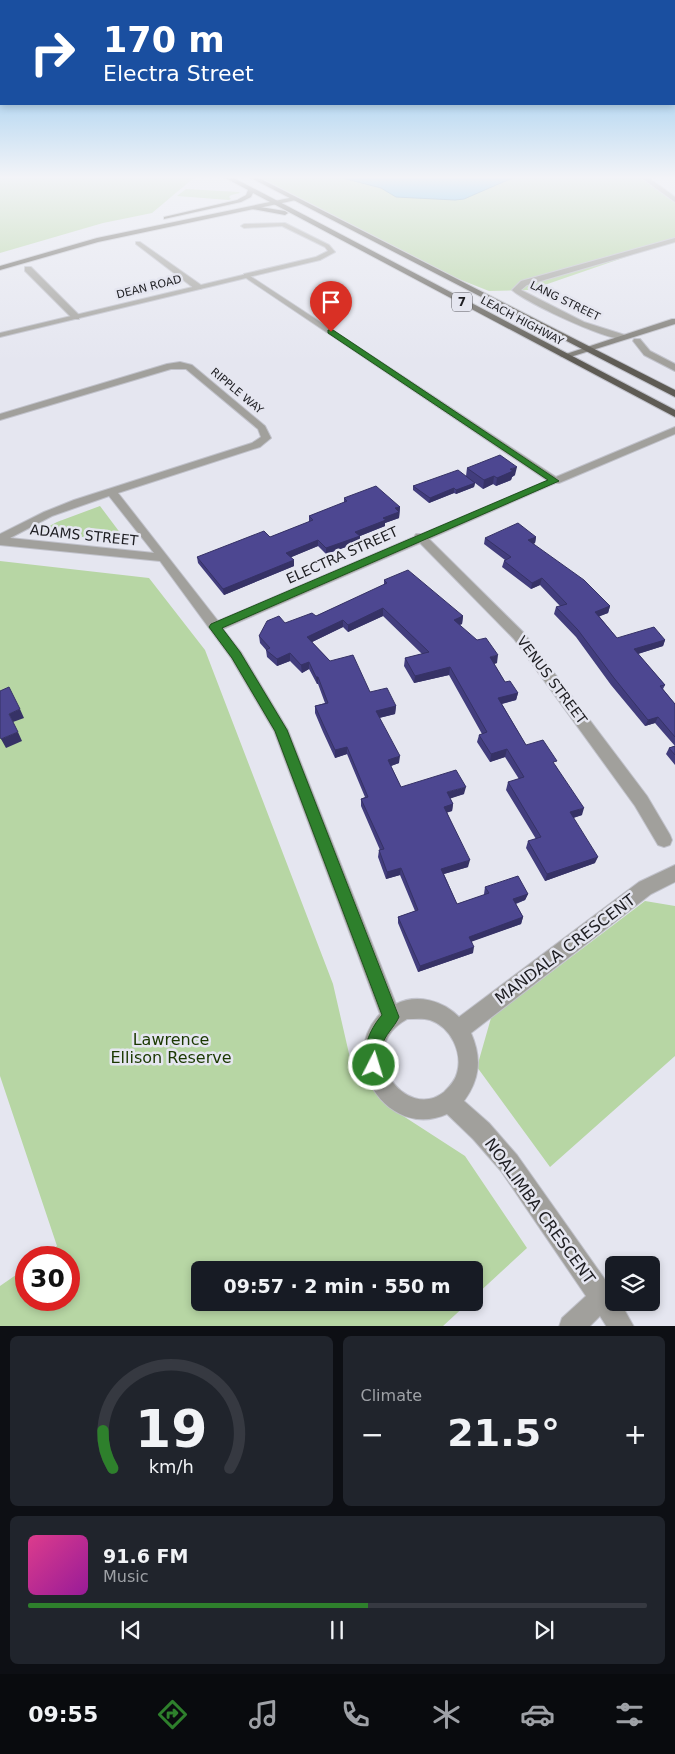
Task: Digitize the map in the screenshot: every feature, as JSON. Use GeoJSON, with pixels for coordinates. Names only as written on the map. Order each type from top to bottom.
{"type":"FeatureCollection","features":[{"type":"Feature","properties":{"kind":"highway","name":"LEACH HIGHWAY"},"geometry":{"type":"LineString","coordinates":[[340,238],[675,414]]}},
{"type":"Feature","properties":{"kind":"highway","name":"LEACH HIGHWAY"},"geometry":{"type":"LineString","coordinates":[[369,238],[675,394]]}},
{"type":"Feature","properties":{"kind":"highway"},"geometry":{"type":"LineString","coordinates":[[359,248],[379,243]]}},
{"type":"Feature","properties":{"kind":"main road"},"geometry":{"type":"LineString","coordinates":[[52,245],[82,238]]}},
{"type":"Feature","properties":{"kind":"main road"},"geometry":{"type":"LineString","coordinates":[[0,268],[107,238]]}},
{"type":"Feature","properties":{"kind":"main road"},"geometry":{"type":"LineString","coordinates":[[0,260],[22,253]]}},
{"type":"Feature","properties":{"kind":"main road"},"geometry":{"type":"LineString","coordinates":[[564,356],[675,321]]}},
{"type":"Feature","properties":{"kind":"main road"},"geometry":{"type":"LineString","coordinates":[[576,362],[675,328]]}},
{"type":"Feature","properties":{"kind":"street","name":"DEAN ROAD"},"geometry":{"type":"LineString","coordinates":[[0,335],[318,259],[332,252],[327,246],[312,238]]}},
{"type":"Feature","properties":{"kind":"street","name":"LANG STREET"},"geometry":{"type":"LineString","coordinates":[[622,337],[605,333],[586,325],[516,290],[524,283],[675,240]]}},
{"type":"Feature","properties":{"kind":"street"},"geometry":{"type":"LineString","coordinates":[[138,244],[198,287]]}},
{"type":"Feature","properties":{"kind":"street"},"geometry":{"type":"LineString","coordinates":[[28,269],[76,317]]}},
{"type":"Feature","properties":{"kind":"street"},"geometry":{"type":"LineString","coordinates":[[248,276],[555,481]]}},
{"type":"Feature","properties":{"kind":"street"},"geometry":{"type":"LineString","coordinates":[[637,341],[647,353],[675,368]]}},
{"type":"Feature","properties":{"kind":"street","name":"RIPPLE WAY"},"geometry":{"type":"LineString","coordinates":[[0,417],[180,365],[189,367],[262,428],[266,438],[256,445],[111,491],[48,514],[0,540]]}},
{"type":"Feature","properties":{"kind":"street","name":"ELECTRA STREET"},"geometry":{"type":"LineString","coordinates":[[215,627],[675,430]]}},
{"type":"Feature","properties":{"kind":"street"},"geometry":{"type":"LineString","coordinates":[[111,491],[164,558],[236,655],[281,730],[391,1017]]}},
{"type":"Feature","properties":{"kind":"street","name":"VENUS STREET"},"geometry":{"type":"LineString","coordinates":[[420,538],[490,605],[519,636],[641,801],[664,840]]}},
{"type":"Feature","properties":{"kind":"street","name":"ADAMS STREET"},"geometry":{"type":"LineString","coordinates":[[0,540],[164,558]]}},
{"type":"Feature","properties":{"kind":"street","name":"MANDALA CRESCENT"},"geometry":{"type":"LineString","coordinates":[[459,1030],[645,888],[675,873]]}},
{"type":"Feature","properties":{"kind":"street"},"geometry":{"type":"LineString","coordinates":[[406,1009],[431,1010],[445,1016],[459,1030],[467,1047],[468,1073],[462,1090],[450,1102],[433,1109],[413,1108],[394,1098],[382,1084],[374,1065],[374,1048],[380,1030],[391,1017],[406,1009]]}},
{"type":"Feature","properties":{"kind":"street","name":"NOALIMBA CRESCENT"},"geometry":{"type":"LineString","coordinates":[[450,1102],[481,1131],[509,1163],[622,1326]]}},
{"type":"Feature","properties":{"kind":"street"},"geometry":{"type":"LineString","coordinates":[[571,1326],[602,1297]]}},
{"type":"Feature","properties":{"kind":"green space"},"geometry":{"type":"Polygon","coordinates":[[[0,238],[52,238],[0,253],[0,238]]]}},
{"type":"Feature","properties":{"kind":"green space"},"geometry":{"type":"Polygon","coordinates":[[[378,238],[675,238],[675,240],[530,290],[489,291],[456,278],[378,238]]]}},
{"type":"Feature","properties":{"kind":"green space"},"geometry":{"type":"Polygon","coordinates":[[[100,506],[127,542],[38,532],[57,522],[100,506]]]}},
{"type":"Feature","properties":{"kind":"green space","name":"Lawrence Ellison Reserve"},"geometry":{"type":"Polygon","coordinates":[[[0,561],[149,578],[205,650],[333,984],[353,1071],[397,1112],[465,1156],[527,1248],[483,1289],[483,1261],[191,1261],[191,1311],[459,1311],[443,1326],[0,1326],[0,1286],[15,1276],[15,1311],[80,1311],[80,1246],[57,1246],[0,1076],[0,561]]]}},
{"type":"Feature","properties":{"kind":"green space"},"geometry":{"type":"Polygon","coordinates":[[[645,901],[675,906],[675,1056],[550,1167],[477,1067],[491,1018],[645,901]]]}},
{"type":"Feature","properties":{"kind":"building"},"geometry":{"type":"Polygon","coordinates":[[[500,455],[517,467],[510,469],[513,471],[497,478],[494,476],[484,480],[467,468],[500,455]]]}},
{"type":"Feature","properties":{"kind":"building"},"geometry":{"type":"Polygon","coordinates":[[[458,470],[475,483],[456,490],[454,488],[430,498],[413,486],[458,470]]]}},
{"type":"Feature","properties":{"kind":"building"},"geometry":{"type":"Polygon","coordinates":[[[376,486],[400,507],[395,508],[399,512],[383,518],[386,520],[355,532],[360,536],[326,548],[318,540],[286,553],[294,560],[223,589],[197,557],[264,531],[270,537],[313,520],[309,516],[347,501],[344,498],[376,486]]]}},
{"type":"Feature","properties":{"kind":"building"},"geometry":{"type":"Polygon","coordinates":[[[518,523],[536,537],[528,540],[584,580],[610,606],[595,612],[617,638],[654,627],[665,640],[634,649],[665,685],[660,686],[675,704],[675,737],[658,717],[648,720],[578,630],[556,607],[567,604],[542,578],[532,583],[504,561],[511,557],[485,538],[518,523]]]}},
{"type":"Feature","properties":{"kind":"building"},"geometry":{"type":"Polygon","coordinates":[[[408,570],[463,616],[454,620],[477,640],[486,638],[498,655],[490,657],[505,682],[510,681],[518,693],[498,698],[526,745],[543,740],[557,761],[553,762],[584,808],[570,812],[598,857],[547,874],[528,841],[541,837],[508,782],[524,777],[507,749],[491,754],[479,735],[487,732],[450,667],[415,676],[405,658],[429,652],[383,608],[348,625],[343,620],[307,637],[330,661],[353,655],[370,692],[387,688],[396,706],[376,711],[400,756],[388,760],[401,787],[456,770],[466,787],[447,792],[453,804],[444,807],[470,860],[441,869],[457,904],[489,893],[485,887],[518,876],[528,894],[513,899],[523,917],[469,937],[474,947],[420,966],[398,917],[418,910],[401,868],[387,872],[379,850],[384,849],[361,799],[368,797],[347,747],[335,750],[315,706],[328,703],[318,677],[316,677],[309,662],[301,665],[290,653],[277,659],[266,650],[270,648],[259,636],[267,621],[279,616],[285,623],[312,613],[316,616],[387,583],[384,580],[408,570]]]}},
{"type":"Feature","properties":{"kind":"building"},"geometry":{"type":"Polygon","coordinates":[[[9,687],[20,709],[9,714],[18,732],[1,739],[0,691],[9,687]]]}},
{"type":"Feature","properties":{"kind":"building"},"geometry":{"type":"Polygon","coordinates":[[[675,746],[675,755],[669,748],[675,746]]]}},
{"type":"Feature","properties":{"kind":"route"},"geometry":{"type":"LineString","coordinates":[[331,332],[555,481],[215,627],[236,655],[281,730],[391,1017],[380,1030],[374,1048],[374,1065]]}}]}
